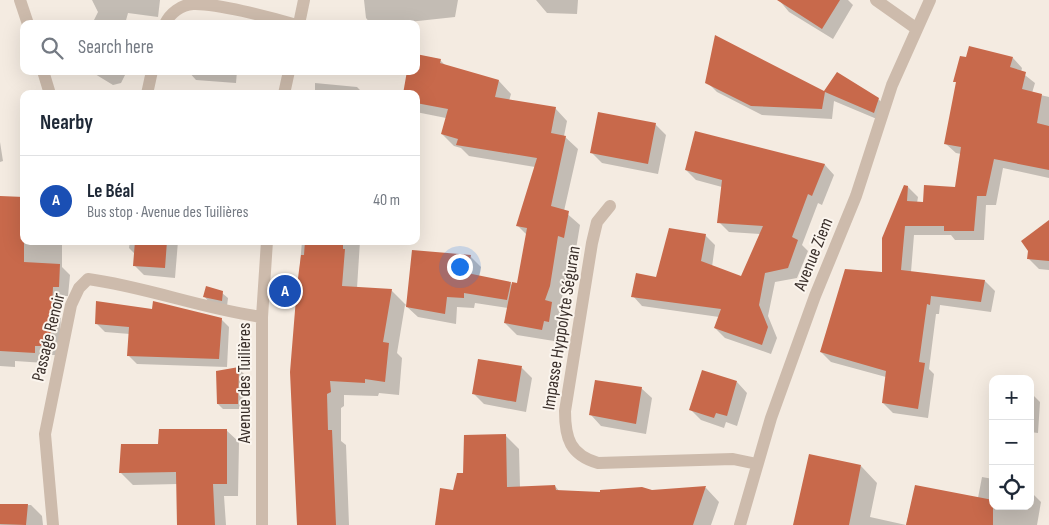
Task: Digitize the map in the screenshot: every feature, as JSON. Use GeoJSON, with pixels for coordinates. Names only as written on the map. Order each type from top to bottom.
{"type":"FeatureCollection","features":[{"type":"Feature","properties":{"kind":"street"},"geometry":{"type":"LineString","coordinates":[[20,0],[27,20]]}},
{"type":"Feature","properties":{"kind":"street"},"geometry":{"type":"LineString","coordinates":[[300,20],[304,0]]}},
{"type":"Feature","properties":{"kind":"street"},"geometry":{"type":"LineString","coordinates":[[876,0],[917,28]]}},
{"type":"Feature","properties":{"kind":"street","name":"Avenue Ziem"},"geometry":{"type":"LineString","coordinates":[[740,525],[771,418],[815,296],[856,196],[892,85],[930,0]]}},
{"type":"Feature","properties":{"kind":"street"},"geometry":{"type":"LineString","coordinates":[[168,20],[178,9],[192,4],[274,20]]}},
{"type":"Feature","properties":{"kind":"street"},"geometry":{"type":"LineString","coordinates":[[44,75],[49,90]]}},
{"type":"Feature","properties":{"kind":"street"},"geometry":{"type":"LineString","coordinates":[[148,90],[151,75]]}},
{"type":"Feature","properties":{"kind":"street"},"geometry":{"type":"LineString","coordinates":[[285,90],[288,75]]}},
{"type":"Feature","properties":{"kind":"street","name":"Impasse Hyppolyte Séguran"},"geometry":{"type":"LineString","coordinates":[[610,206],[597,222],[592,243],[565,411],[565,432],[573,448],[584,459],[598,463],[733,459],[758,464]]}},
{"type":"Feature","properties":{"kind":"street","name":"Avenue des Tuilières"},"geometry":{"type":"LineString","coordinates":[[262,525],[262,317],[267,245]]}},
{"type":"Feature","properties":{"kind":"street","name":"Passage Renoir"},"geometry":{"type":"LineString","coordinates":[[53,525],[45,434],[71,305],[79,288],[88,279],[110,282],[228,312],[262,317]]}},
{"type":"Feature","properties":{"kind":"building"},"geometry":{"type":"Polygon","coordinates":[[[777,0],[840,0],[822,29],[777,0]]]}},
{"type":"Feature","properties":{"kind":"building"},"geometry":{"type":"Polygon","coordinates":[[[715,35],[824,91],[837,72],[879,98],[874,113],[825,92],[822,109],[751,106],[705,83],[715,35]]]}},
{"type":"Feature","properties":{"kind":"building"},"geometry":{"type":"Polygon","coordinates":[[[969,46],[1013,57],[1010,67],[1026,72],[1022,89],[1042,94],[1037,123],[1049,126],[1049,170],[994,159],[986,196],[977,196],[974,231],[944,231],[944,226],[905,226],[901,270],[985,280],[981,302],[931,296],[930,305],[927,304],[919,362],[925,363],[918,409],[882,403],[886,371],[820,352],[845,269],[882,272],[882,238],[904,185],[908,186],[907,201],[923,202],[924,185],[955,187],[961,147],[944,144],[956,82],[953,82],[960,56],[966,57],[969,46]]]}},
{"type":"Feature","properties":{"kind":"building"},"geometry":{"type":"Polygon","coordinates":[[[420,55],[441,59],[440,63],[499,80],[495,97],[556,107],[551,133],[566,136],[551,206],[569,211],[564,238],[558,236],[550,286],[545,300],[552,302],[549,322],[544,321],[542,330],[504,323],[512,282],[517,283],[527,228],[516,226],[537,158],[456,145],[458,139],[441,134],[448,109],[420,104],[420,90],[404,90],[406,75],[420,75],[420,55]]]}},
{"type":"Feature","properties":{"kind":"building"},"geometry":{"type":"Polygon","coordinates":[[[598,112],[656,123],[648,164],[590,153],[598,112]]]}},
{"type":"Feature","properties":{"kind":"building"},"geometry":{"type":"Polygon","coordinates":[[[695,131],[825,164],[812,196],[808,194],[792,237],[798,240],[788,268],[765,273],[759,305],[768,327],[762,345],[714,328],[721,309],[631,297],[636,273],[656,277],[669,228],[706,234],[701,261],[741,276],[763,226],[717,223],[722,180],[685,170],[695,131]]]}},
{"type":"Feature","properties":{"kind":"building"},"geometry":{"type":"Polygon","coordinates":[[[0,196],[20,197],[20,245],[24,245],[24,262],[60,264],[59,287],[53,287],[50,346],[35,346],[35,353],[0,351],[0,196]]]}},
{"type":"Feature","properties":{"kind":"building"},"geometry":{"type":"Polygon","coordinates":[[[1049,220],[1049,261],[1027,259],[1028,251],[1021,241],[1049,220]]]}},
{"type":"Feature","properties":{"kind":"building"},"geometry":{"type":"Polygon","coordinates":[[[135,245],[167,245],[165,268],[133,266],[135,245]]]}},
{"type":"Feature","properties":{"kind":"building"},"geometry":{"type":"Polygon","coordinates":[[[305,245],[343,245],[343,249],[345,249],[342,286],[392,289],[383,342],[389,343],[385,382],[365,379],[365,383],[330,381],[331,392],[327,394],[328,430],[332,430],[336,525],[297,525],[290,372],[297,286],[301,255],[304,255],[305,245]]]}},
{"type":"Feature","properties":{"kind":"building"},"geometry":{"type":"Polygon","coordinates":[[[412,250],[471,255],[467,273],[511,282],[507,300],[464,293],[464,298],[447,297],[445,314],[406,307],[412,250]]]}},
{"type":"Feature","properties":{"kind":"building"},"geometry":{"type":"Polygon","coordinates":[[[206,286],[223,291],[222,301],[203,297],[206,286]]]}},
{"type":"Feature","properties":{"kind":"building"},"geometry":{"type":"Polygon","coordinates":[[[96,301],[152,309],[153,301],[222,318],[219,359],[127,356],[129,327],[95,324],[96,301]]]}},
{"type":"Feature","properties":{"kind":"building"},"geometry":{"type":"Polygon","coordinates":[[[478,359],[522,366],[516,402],[472,394],[478,359]]]}},
{"type":"Feature","properties":{"kind":"building"},"geometry":{"type":"Polygon","coordinates":[[[239,367],[238,404],[217,404],[216,371],[239,367]]]}},
{"type":"Feature","properties":{"kind":"building"},"geometry":{"type":"Polygon","coordinates":[[[702,370],[737,381],[727,416],[716,413],[714,418],[689,410],[702,370]]]}},
{"type":"Feature","properties":{"kind":"building"},"geometry":{"type":"Polygon","coordinates":[[[595,380],[642,387],[636,424],[589,415],[595,380]]]}},
{"type":"Feature","properties":{"kind":"building"},"geometry":{"type":"Polygon","coordinates":[[[159,429],[227,429],[227,484],[213,484],[215,525],[177,525],[176,472],[119,473],[121,444],[158,444],[159,429]]]}},
{"type":"Feature","properties":{"kind":"building"},"geometry":{"type":"Polygon","coordinates":[[[506,434],[507,487],[555,485],[556,490],[600,492],[600,490],[642,487],[652,490],[706,486],[693,525],[435,525],[440,488],[453,490],[457,473],[463,473],[464,435],[506,434]]]}},
{"type":"Feature","properties":{"kind":"building"},"geometry":{"type":"Polygon","coordinates":[[[809,454],[861,465],[849,525],[793,525],[809,454]]]}},
{"type":"Feature","properties":{"kind":"building"},"geometry":{"type":"Polygon","coordinates":[[[915,485],[989,499],[989,510],[993,510],[993,525],[906,525],[915,485]]]}},
{"type":"Feature","properties":{"kind":"building"},"geometry":{"type":"Polygon","coordinates":[[[0,504],[28,504],[26,525],[0,524],[0,504]]]}},
{"type":"Feature","properties":{"kind":"place","name":"Le Béal"},"geometry":{"type":"Point","coordinates":[285,291]}}]}
